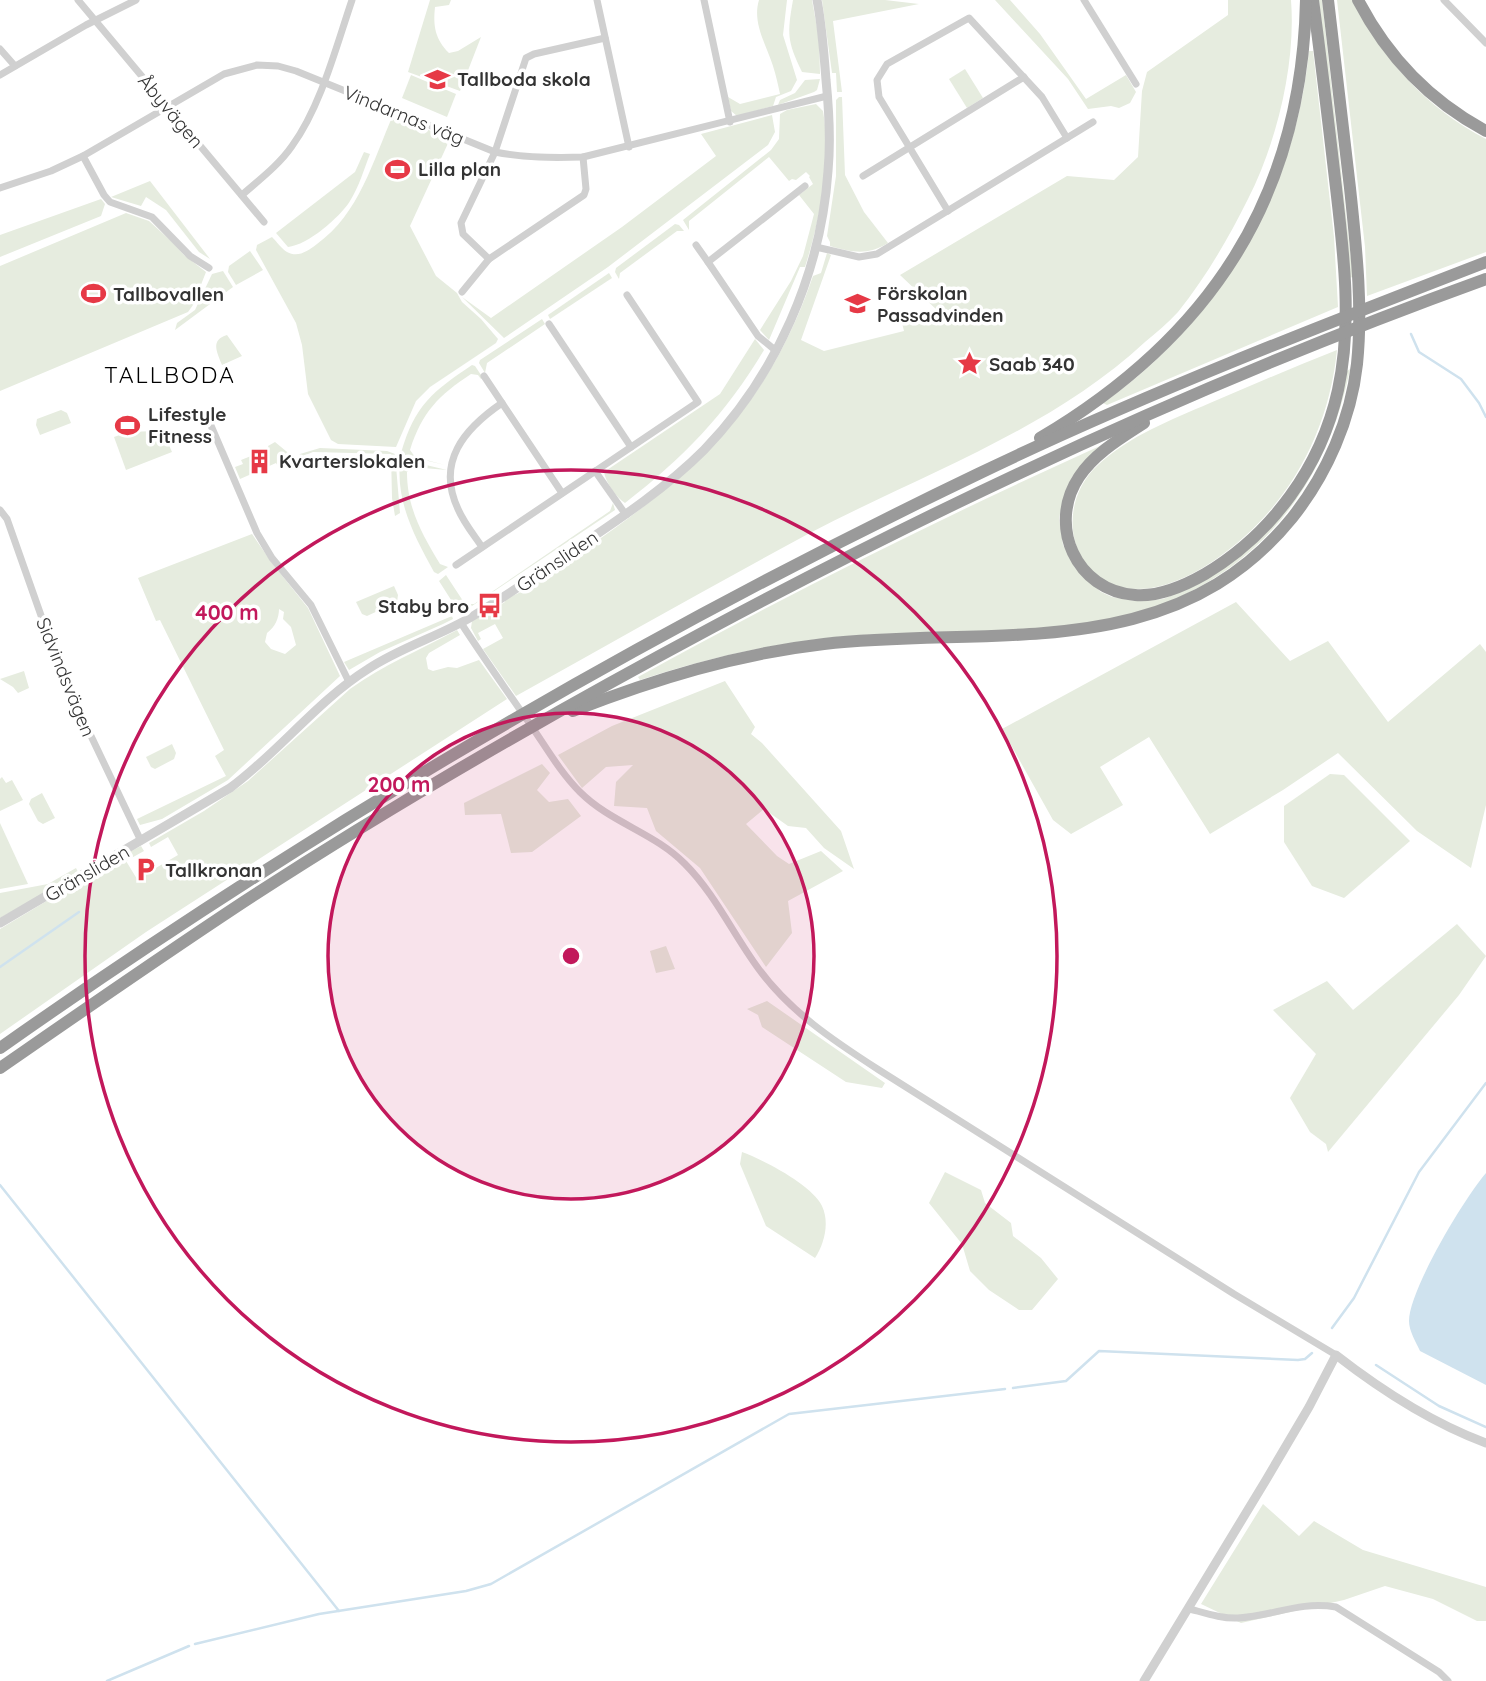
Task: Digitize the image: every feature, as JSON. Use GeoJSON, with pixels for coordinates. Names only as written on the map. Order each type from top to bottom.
{"type":"FeatureCollection","features":[{"type":"Feature","properties":{"kind":"highway"},"geometry":{"type":"LineString","coordinates":[[981,472],[1087,409],[1117,387],[1185,324],[1221,276],[1258,214],[1282,153],[1301,71],[1306,0]]}},
{"type":"Feature","properties":{"kind":"highway"},"geometry":{"type":"LineString","coordinates":[[1177,402],[1096,458],[1080,475],[1068,501],[1065,528],[1074,556],[1093,580],[1118,593],[1136,596],[1155,594],[1174,589],[1215,568],[1264,528],[1302,478],[1323,440],[1341,373],[1345,339],[1345,280],[1313,0]]}},
{"type":"Feature","properties":{"kind":"highway"},"geometry":{"type":"LineString","coordinates":[[535,725],[675,674],[760,653],[858,642],[1072,632],[1142,618],[1181,603],[1217,584],[1253,557],[1301,507],[1328,462],[1352,394],[1357,367],[1359,275],[1328,0]]}},
{"type":"Feature","properties":{"kind":"highway"},"geometry":{"type":"LineString","coordinates":[[1358,0],[1376,32],[1418,82],[1443,104],[1486,131]]}},
{"type":"Feature","properties":{"kind":"highway"},"geometry":{"type":"LineString","coordinates":[[0,1048],[239,885],[537,705],[782,570],[981,472],[1214,369],[1486,262]]}},
{"type":"Feature","properties":{"kind":"highway"},"geometry":{"type":"LineString","coordinates":[[0,1068],[248,900],[372,822],[535,725],[790,586],[918,521],[1177,402],[1276,360],[1486,279]]}},
{"type":"Feature","properties":{"kind":"street","name":"Åbyvägen"},"geometry":{"type":"LineString","coordinates":[[78,0],[264,222]]}},
{"type":"Feature","properties":{"kind":"street"},"geometry":{"type":"LineString","coordinates":[[0,75],[136,0]]}},
{"type":"Feature","properties":{"kind":"street"},"geometry":{"type":"LineString","coordinates":[[242,195],[291,148],[305,124],[352,0]]}},
{"type":"Feature","properties":{"kind":"street"},"geometry":{"type":"LineString","coordinates":[[597,0],[629,147]]}},
{"type":"Feature","properties":{"kind":"street"},"geometry":{"type":"LineString","coordinates":[[704,0],[730,122]]}},
{"type":"Feature","properties":{"kind":"street","name":"Gränsliden"},"geometry":{"type":"LineString","coordinates":[[0,923],[213,799],[245,777],[349,682],[381,661],[461,624],[626,515],[669,482],[711,441],[751,392],[775,351],[797,305],[816,247],[828,173],[827,96],[817,0]]}},
{"type":"Feature","properties":{"kind":"street"},"geometry":{"type":"LineString","coordinates":[[1084,0],[1136,84]]}},
{"type":"Feature","properties":{"kind":"street"},"geometry":{"type":"LineString","coordinates":[[1444,0],[1486,43]]}},
{"type":"Feature","properties":{"kind":"street"},"geometry":{"type":"LineString","coordinates":[[948,211],[878,93],[877,80],[887,64],[969,18],[1042,97],[1067,138]]}},
{"type":"Feature","properties":{"kind":"street"},"geometry":{"type":"LineString","coordinates":[[489,259],[463,234],[460,227],[495,152],[526,58],[605,38]]}},
{"type":"Feature","properties":{"kind":"street"},"geometry":{"type":"LineString","coordinates":[[0,49],[15,66]]}},
{"type":"Feature","properties":{"kind":"street","name":"Vindarnas väg"},"geometry":{"type":"LineString","coordinates":[[0,188],[51,171],[83,156],[224,74],[255,66],[287,68],[495,152],[537,158],[583,157],[827,96]]}},
{"type":"Feature","properties":{"kind":"street"},"geometry":{"type":"LineString","coordinates":[[863,176],[1024,77]]}},
{"type":"Feature","properties":{"kind":"street"},"geometry":{"type":"LineString","coordinates":[[816,247],[859,257],[872,256],[1093,122]]}},
{"type":"Feature","properties":{"kind":"street"},"geometry":{"type":"LineString","coordinates":[[83,156],[110,202],[152,216],[190,256],[209,268]]}},
{"type":"Feature","properties":{"kind":"street"},"geometry":{"type":"LineString","coordinates":[[462,292],[489,259],[584,195],[586,188],[583,157]]}},
{"type":"Feature","properties":{"kind":"street"},"geometry":{"type":"LineString","coordinates":[[708,262],[805,186]]}},
{"type":"Feature","properties":{"kind":"street"},"geometry":{"type":"LineString","coordinates":[[696,245],[758,336],[775,351]]}},
{"type":"Feature","properties":{"kind":"street"},"geometry":{"type":"LineString","coordinates":[[456,565],[698,402],[627,295]]}},
{"type":"Feature","properties":{"kind":"street"},"geometry":{"type":"LineString","coordinates":[[549,324],[631,447]]}},
{"type":"Feature","properties":{"kind":"street"},"geometry":{"type":"LineString","coordinates":[[484,376],[562,493]]}},
{"type":"Feature","properties":{"kind":"street"},"geometry":{"type":"LineString","coordinates":[[482,547],[458,509],[452,489],[451,469],[464,435],[483,416],[502,403]]}},
{"type":"Feature","properties":{"kind":"street"},"geometry":{"type":"LineString","coordinates":[[209,421],[257,533],[267,550],[311,605],[349,682]]}},
{"type":"Feature","properties":{"kind":"street"},"geometry":{"type":"LineString","coordinates":[[595,471],[626,515]]}},
{"type":"Feature","properties":{"kind":"street","name":"Sidvindsvägen"},"geometry":{"type":"LineString","coordinates":[[0,510],[7,519],[65,682],[141,841]]}},
{"type":"Feature","properties":{"kind":"street"},"geometry":{"type":"LineString","coordinates":[[461,624],[555,761],[580,792],[595,805],[658,842],[685,864],[712,897],[766,979],[800,1015],[827,1035],[1212,1280],[1336,1354],[1360,1373],[1448,1427],[1486,1443]]}},
{"type":"Feature","properties":{"kind":"street"},"geometry":{"type":"LineString","coordinates":[[1144,1681],[1190,1609],[1309,1407],[1336,1354]]}},
{"type":"Feature","properties":{"kind":"street"},"geometry":{"type":"LineString","coordinates":[[1190,1609],[1237,1618],[1301,1605],[1336,1607],[1439,1672],[1448,1681]]}},
{"type":"Feature","properties":{"kind":"shaded area"},"geometry":{"type":"Polygon","coordinates":[[[430,0],[451,0],[449,5],[435,7],[434,14],[438,37],[449,53],[458,51],[481,37],[460,91],[408,72],[430,0]]]}},
{"type":"Feature","properties":{"kind":"shaded area"},"geometry":{"type":"Polygon","coordinates":[[[759,0],[787,0],[783,35],[797,80],[791,91],[776,97],[773,106],[737,116],[731,111],[728,97],[740,104],[780,94],[757,17],[759,0]]]}},
{"type":"Feature","properties":{"kind":"shaded area"},"geometry":{"type":"Polygon","coordinates":[[[793,0],[812,0],[819,39],[820,74],[802,72],[793,52],[789,30],[793,0]]]}},
{"type":"Feature","properties":{"kind":"shaded area"},"geometry":{"type":"Polygon","coordinates":[[[822,0],[885,0],[919,4],[833,21],[842,92],[837,92],[822,0]]]}},
{"type":"Feature","properties":{"kind":"shaded area"},"geometry":{"type":"Polygon","coordinates":[[[995,0],[1010,0],[1040,34],[1086,99],[1126,75],[1136,92],[1130,103],[1119,108],[1111,106],[1088,109],[1068,79],[995,0]]]}},
{"type":"Feature","properties":{"kind":"shaded area"},"geometry":{"type":"Polygon","coordinates":[[[1228,0],[1291,0],[1292,25],[1287,76],[1276,128],[1248,199],[1207,271],[1170,320],[1108,373],[1026,426],[808,534],[516,696],[483,649],[503,638],[495,624],[478,633],[481,639],[478,641],[471,628],[472,621],[505,602],[504,599],[546,577],[625,521],[662,492],[724,433],[751,400],[774,363],[795,322],[813,276],[821,273],[827,253],[831,255],[801,340],[824,351],[904,331],[900,315],[924,309],[935,318],[939,312],[900,275],[1067,176],[1114,180],[1138,157],[1142,91],[1147,72],[1228,15],[1228,0]]]}},
{"type":"Feature","properties":{"kind":"shaded area"},"geometry":{"type":"Polygon","coordinates":[[[1319,0],[1322,0],[1353,277],[1349,278],[1319,0]]]}},
{"type":"Feature","properties":{"kind":"shaded area"},"geometry":{"type":"Polygon","coordinates":[[[1337,0],[1352,0],[1392,62],[1425,97],[1464,127],[1486,139],[1486,252],[1367,296],[1365,247],[1337,0]]]}},
{"type":"Feature","properties":{"kind":"shaded area"},"geometry":{"type":"Polygon","coordinates":[[[1309,51],[1313,51],[1334,237],[1338,307],[1107,405],[1103,403],[1145,370],[1183,333],[1216,293],[1245,249],[1269,203],[1287,154],[1301,104],[1309,51]]]}},
{"type":"Feature","properties":{"kind":"shaded area"},"geometry":{"type":"Polygon","coordinates":[[[965,69],[983,98],[967,108],[949,79],[965,69]]]}},
{"type":"Feature","properties":{"kind":"shaded area"},"geometry":{"type":"Polygon","coordinates":[[[411,75],[456,94],[447,117],[402,98],[411,75]]]}},
{"type":"Feature","properties":{"kind":"shaded area"},"geometry":{"type":"Polygon","coordinates":[[[820,79],[814,92],[778,105],[780,100],[795,93],[805,80],[820,79]]]}},
{"type":"Feature","properties":{"kind":"shaded area"},"geometry":{"type":"Polygon","coordinates":[[[842,97],[845,175],[864,212],[888,243],[873,250],[852,251],[830,246],[827,236],[836,176],[836,100],[842,97]]]}},
{"type":"Feature","properties":{"kind":"shaded area"},"geometry":{"type":"Polygon","coordinates":[[[816,104],[823,111],[826,150],[820,210],[805,267],[800,267],[769,340],[760,330],[791,281],[803,256],[814,214],[799,195],[813,184],[810,176],[806,172],[796,180],[789,181],[769,157],[689,221],[689,230],[683,220],[771,150],[779,139],[780,114],[816,104]]]}},
{"type":"Feature","properties":{"kind":"shaded area"},"geometry":{"type":"Polygon","coordinates":[[[393,115],[450,139],[410,226],[436,276],[457,293],[462,302],[498,339],[496,343],[430,387],[416,401],[396,447],[338,444],[331,440],[308,394],[302,345],[296,323],[256,250],[257,245],[272,237],[287,252],[299,254],[332,232],[344,218],[363,186],[393,115]]]}},
{"type":"Feature","properties":{"kind":"shaded area"},"geometry":{"type":"Polygon","coordinates":[[[772,115],[775,132],[768,145],[608,267],[504,338],[462,297],[491,318],[622,227],[716,156],[701,134],[772,115]]]}},
{"type":"Feature","properties":{"kind":"shaded area"},"geometry":{"type":"Polygon","coordinates":[[[364,152],[370,154],[350,201],[314,236],[288,247],[276,233],[355,172],[364,152]]]}},
{"type":"Feature","properties":{"kind":"shaded area"},"geometry":{"type":"Polygon","coordinates":[[[150,181],[210,259],[199,252],[166,210],[146,197],[141,206],[111,197],[150,181]]]}},
{"type":"Feature","properties":{"kind":"shaded area"},"geometry":{"type":"Polygon","coordinates":[[[101,199],[105,204],[101,216],[0,257],[0,235],[101,199]]]}},
{"type":"Feature","properties":{"kind":"shaded area","name":"Tallbovallen"},"geometry":{"type":"Polygon","coordinates":[[[126,213],[149,221],[206,272],[193,305],[188,312],[0,391],[0,266],[126,213]]]}},
{"type":"Feature","properties":{"kind":"shaded area"},"geometry":{"type":"Polygon","coordinates":[[[675,224],[684,231],[677,231],[620,273],[619,279],[616,268],[675,224]]]}},
{"type":"Feature","properties":{"kind":"shaded area"},"geometry":{"type":"Polygon","coordinates":[[[250,251],[263,270],[236,285],[228,272],[229,266],[250,251]]]}},
{"type":"Feature","properties":{"kind":"shaded area"},"geometry":{"type":"Polygon","coordinates":[[[223,271],[233,287],[175,330],[177,323],[195,310],[212,274],[223,271]]]}},
{"type":"Feature","properties":{"kind":"shaded area"},"geometry":{"type":"Polygon","coordinates":[[[609,273],[612,278],[550,319],[548,315],[609,273]]]}},
{"type":"Feature","properties":{"kind":"shaded area"},"geometry":{"type":"Polygon","coordinates":[[[542,319],[545,324],[487,363],[485,373],[480,360],[542,319]]]}},
{"type":"Feature","properties":{"kind":"shaded area"},"geometry":{"type":"Polygon","coordinates":[[[227,335],[242,356],[222,365],[217,343],[227,335]]]}},
{"type":"Feature","properties":{"kind":"shaded area"},"geometry":{"type":"Polygon","coordinates":[[[755,339],[764,350],[719,415],[666,469],[625,503],[609,485],[604,472],[720,394],[755,339]]]}},
{"type":"Feature","properties":{"kind":"shaded area"},"geometry":{"type":"Polygon","coordinates":[[[1337,350],[1324,413],[1313,442],[1281,496],[1238,542],[1195,572],[1176,581],[1148,588],[1115,585],[1097,575],[1083,560],[1075,542],[1075,502],[1084,482],[1110,455],[1166,422],[1337,350]]]}},
{"type":"Feature","properties":{"kind":"shaded area"},"geometry":{"type":"Polygon","coordinates":[[[472,365],[483,378],[471,374],[441,397],[420,425],[410,450],[415,457],[445,465],[403,455],[401,453],[406,437],[419,411],[446,383],[472,365]]]}},
{"type":"Feature","properties":{"kind":"shaded area"},"geometry":{"type":"Polygon","coordinates":[[[1350,369],[1336,421],[1316,467],[1290,508],[1258,544],[1221,574],[1179,597],[1131,614],[1079,625],[836,637],[761,648],[688,665],[640,680],[638,677],[868,556],[1102,445],[1072,477],[1066,490],[1059,518],[1063,545],[1075,568],[1101,592],[1112,597],[1136,601],[1163,599],[1173,595],[1291,503],[1350,369]]]}},
{"type":"Feature","properties":{"kind":"shaded area"},"geometry":{"type":"Polygon","coordinates":[[[61,410],[67,413],[71,423],[40,435],[37,419],[61,410]]]}},
{"type":"Feature","properties":{"kind":"shaded area"},"geometry":{"type":"Polygon","coordinates":[[[156,431],[165,436],[172,452],[126,470],[114,437],[128,432],[156,431]]]}},
{"type":"Feature","properties":{"kind":"shaded area"},"geometry":{"type":"Polygon","coordinates":[[[275,442],[292,456],[294,461],[279,468],[276,463],[240,479],[235,467],[243,464],[241,460],[269,449],[268,446],[275,442]]]}},
{"type":"Feature","properties":{"kind":"shaded area"},"geometry":{"type":"Polygon","coordinates":[[[320,448],[387,451],[395,454],[400,513],[395,516],[391,454],[313,452],[298,458],[300,454],[320,448]]]}},
{"type":"Feature","properties":{"kind":"shaded area"},"geometry":{"type":"Polygon","coordinates":[[[405,460],[447,470],[412,467],[407,472],[410,497],[417,520],[440,564],[448,567],[438,574],[434,572],[420,546],[404,506],[400,462],[405,460]]]}},
{"type":"Feature","properties":{"kind":"shaded area"},"geometry":{"type":"Polygon","coordinates":[[[613,503],[615,510],[460,614],[439,581],[446,575],[465,604],[474,604],[610,511],[613,503]]]}},
{"type":"Feature","properties":{"kind":"shaded area"},"geometry":{"type":"Polygon","coordinates":[[[252,534],[308,608],[340,676],[228,780],[162,819],[140,825],[137,819],[226,776],[215,756],[224,750],[160,620],[156,621],[138,578],[252,534]],[[279,609],[276,622],[267,633],[265,642],[271,649],[285,654],[296,645],[291,627],[283,619],[284,612],[279,609]]]}},
{"type":"Feature","properties":{"kind":"shaded area"},"geometry":{"type":"Polygon","coordinates":[[[394,586],[398,595],[397,602],[367,616],[362,614],[356,602],[394,586]]]}},
{"type":"Feature","properties":{"kind":"shaded area"},"geometry":{"type":"Polygon","coordinates":[[[1236,602],[1290,661],[1328,641],[1388,722],[1480,644],[1486,652],[1486,805],[1471,868],[1417,831],[1338,753],[1210,834],[1149,737],[1100,767],[1123,805],[1071,834],[1053,820],[1002,729],[1236,602]]]}},
{"type":"Feature","properties":{"kind":"shaded area"},"geometry":{"type":"Polygon","coordinates":[[[452,616],[453,619],[380,652],[349,670],[344,662],[452,616]]]}},
{"type":"Feature","properties":{"kind":"shaded area"},"geometry":{"type":"Polygon","coordinates":[[[457,630],[460,635],[429,653],[426,658],[428,669],[433,671],[448,667],[457,668],[479,660],[507,699],[146,932],[0,1034],[0,929],[82,878],[84,881],[110,866],[109,862],[141,846],[144,851],[126,861],[137,879],[178,855],[168,837],[151,847],[149,843],[248,781],[363,680],[457,630]]]}},
{"type":"Feature","properties":{"kind":"shaded area"},"geometry":{"type":"Polygon","coordinates":[[[24,671],[29,688],[18,693],[0,679],[24,671]]]}},
{"type":"Feature","properties":{"kind":"shaded area"},"geometry":{"type":"Polygon","coordinates":[[[725,681],[755,727],[751,734],[841,831],[854,869],[824,848],[806,828],[788,826],[764,809],[746,824],[777,856],[789,864],[821,851],[843,871],[788,901],[792,933],[766,967],[700,868],[656,831],[647,808],[614,806],[616,782],[633,765],[606,767],[582,788],[558,755],[612,726],[725,681]]]}},
{"type":"Feature","properties":{"kind":"shaded area"},"geometry":{"type":"Polygon","coordinates":[[[172,744],[176,753],[174,759],[155,769],[151,767],[146,757],[172,744]]]}},
{"type":"Feature","properties":{"kind":"shaded area"},"geometry":{"type":"Polygon","coordinates":[[[542,764],[550,773],[537,790],[549,802],[568,799],[581,816],[532,852],[511,853],[501,814],[465,815],[464,803],[542,764]]]}},
{"type":"Feature","properties":{"kind":"shaded area"},"geometry":{"type":"Polygon","coordinates":[[[1330,774],[1344,775],[1410,841],[1344,898],[1312,886],[1284,842],[1284,806],[1330,774]]]}},
{"type":"Feature","properties":{"kind":"shaded area"},"geometry":{"type":"Polygon","coordinates":[[[2,777],[6,783],[12,780],[23,800],[0,811],[0,779],[2,777]]]}},
{"type":"Feature","properties":{"kind":"shaded area"},"geometry":{"type":"Polygon","coordinates":[[[42,793],[55,818],[43,824],[38,821],[29,804],[31,799],[42,793]]]}},
{"type":"Feature","properties":{"kind":"shaded area"},"geometry":{"type":"Polygon","coordinates":[[[0,823],[28,884],[0,889],[0,823]]]}},
{"type":"Feature","properties":{"kind":"shaded area"},"geometry":{"type":"Polygon","coordinates":[[[76,868],[79,874],[0,918],[0,893],[48,884],[76,868]]]}},
{"type":"Feature","properties":{"kind":"shaded area"},"geometry":{"type":"Polygon","coordinates":[[[1457,924],[1486,956],[1459,995],[1328,1152],[1326,1144],[1310,1132],[1290,1098],[1316,1054],[1273,1010],[1327,981],[1353,1010],[1457,924]]]}},
{"type":"Feature","properties":{"kind":"shaded area"},"geometry":{"type":"Polygon","coordinates":[[[666,946],[675,969],[656,973],[650,951],[666,946]]]}},
{"type":"Feature","properties":{"kind":"shaded area"},"geometry":{"type":"Polygon","coordinates":[[[767,1001],[885,1083],[882,1088],[846,1082],[762,1027],[758,1015],[747,1009],[767,1001]]]}},
{"type":"Feature","properties":{"kind":"shaded area"},"geometry":{"type":"Polygon","coordinates":[[[742,1152],[786,1174],[817,1198],[822,1206],[826,1226],[815,1258],[766,1226],[740,1164],[742,1152]]]}},
{"type":"Feature","properties":{"kind":"shaded area"},"geometry":{"type":"Polygon","coordinates":[[[945,1172],[981,1190],[985,1203],[1011,1223],[1013,1236],[1041,1258],[1058,1279],[1032,1310],[1019,1310],[989,1290],[970,1271],[962,1244],[929,1203],[945,1172]]]}},
{"type":"Feature","properties":{"kind":"shaded area"},"geometry":{"type":"Polygon","coordinates":[[[1263,1504],[1299,1536],[1314,1521],[1363,1550],[1486,1587],[1486,1621],[1477,1621],[1433,1599],[1385,1586],[1344,1600],[1241,1623],[1201,1604],[1263,1504]]]}},
{"type":"Feature","properties":{"kind":"water"},"geometry":{"type":"Polygon","coordinates":[[[1486,1173],[1486,1385],[1420,1351],[1411,1333],[1409,1321],[1411,1307],[1428,1267],[1452,1222],[1486,1173]]]}},
{"type":"Feature","properties":{"kind":"waterway"},"geometry":{"type":"LineString","coordinates":[[1411,334],[1419,352],[1461,379],[1486,417]]}},
{"type":"Feature","properties":{"kind":"waterway"},"geometry":{"type":"LineString","coordinates":[[0,967],[79,912]]}},
{"type":"Feature","properties":{"kind":"waterway"},"geometry":{"type":"LineString","coordinates":[[1332,1328],[1354,1298],[1419,1172],[1486,1083]]}},
{"type":"Feature","properties":{"kind":"waterway"},"geometry":{"type":"LineString","coordinates":[[0,1185],[339,1611]]}},
{"type":"Feature","properties":{"kind":"waterway"},"geometry":{"type":"LineString","coordinates":[[1013,1388],[1066,1381],[1099,1351],[1298,1360],[1305,1359],[1312,1353]]}},
{"type":"Feature","properties":{"kind":"waterway"},"geometry":{"type":"LineString","coordinates":[[1376,1365],[1439,1406],[1486,1427]]}},
{"type":"Feature","properties":{"kind":"waterway"},"geometry":{"type":"LineString","coordinates":[[195,1644],[319,1614],[466,1591],[491,1584],[789,1414],[1005,1389]]}},
{"type":"Feature","properties":{"kind":"waterway"},"geometry":{"type":"LineString","coordinates":[[107,1681],[189,1646]]}},
{"type":"Feature","properties":{"kind":"place","name":"Tallboda skola"},"geometry":{"type":"Point","coordinates":[437,79]}},
{"type":"Feature","properties":{"kind":"place","name":"Lilla plan"},"geometry":{"type":"Point","coordinates":[398,169]}},
{"type":"Feature","properties":{"kind":"place","name":"Tallbovallen"},"geometry":{"type":"Point","coordinates":[93,294]}},
{"type":"Feature","properties":{"kind":"place","name":"Förskolan Passadvinden"},"geometry":{"type":"Point","coordinates":[857,304]}},
{"type":"Feature","properties":{"kind":"place","name":"Saab 340"},"geometry":{"type":"Point","coordinates":[969,364]}},
{"type":"Feature","properties":{"kind":"place","name":"Lifestyle Fitness"},"geometry":{"type":"Point","coordinates":[128,425]}},
{"type":"Feature","properties":{"kind":"place","name":"Kvarterslokalen"},"geometry":{"type":"Point","coordinates":[259,461]}},
{"type":"Feature","properties":{"kind":"place","name":"Staby bro"},"geometry":{"type":"Point","coordinates":[489,606]}},
{"type":"Feature","properties":{"kind":"place","name":"Tallkronan"},"geometry":{"type":"Point","coordinates":[145,870]}},
{"type":"Feature","properties":{"kind":"district","name":"TALLBODA"},"geometry":{"type":"Point","coordinates":[170,374]}}]}
